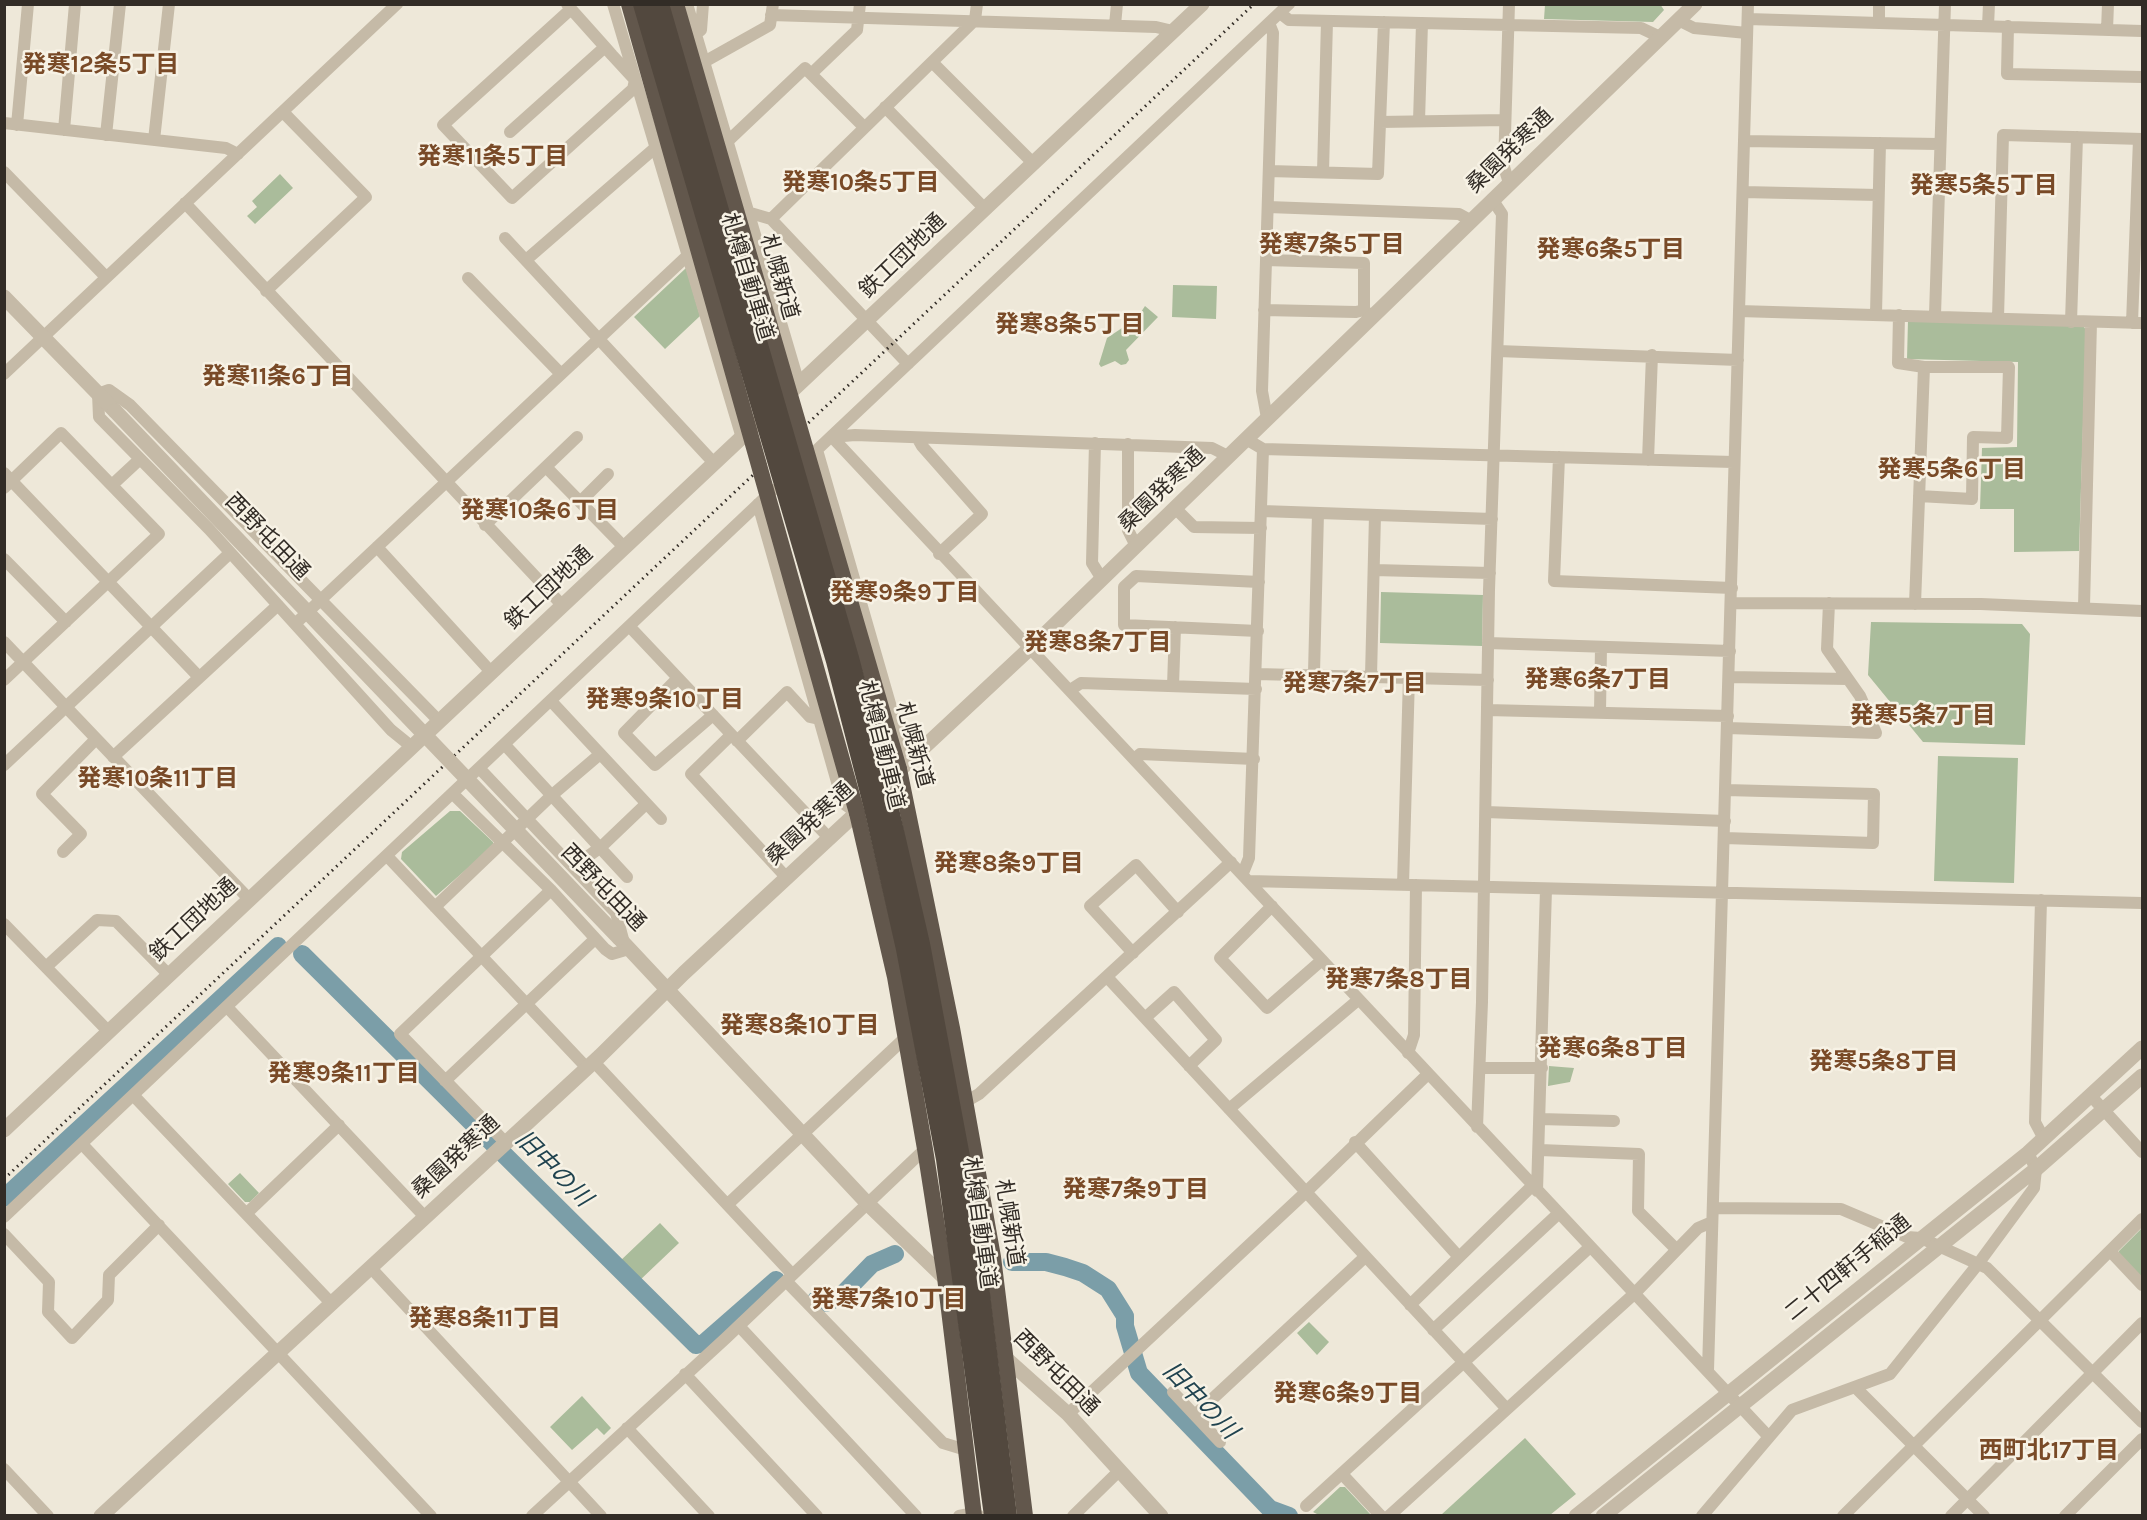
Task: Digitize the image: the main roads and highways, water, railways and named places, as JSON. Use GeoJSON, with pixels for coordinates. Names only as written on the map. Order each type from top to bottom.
{"type":"FeatureCollection","features":[{"type":"Feature","properties":{"kind":"highway"},"geometry":{"type":"LineString","coordinates":[[629,4],[857,813],[895,977],[945,1277],[972,1515]]}},
{"type":"Feature","properties":{"kind":"highway","name":"札樽自動車道"},"geometry":{"type":"LineString","coordinates":[[642,4],[832,650],[873,808],[905,949],[944,1149],[993,1515]]}},
{"type":"Feature","properties":{"kind":"highway","name":"札樽自動車道"},"geometry":{"type":"LineString","coordinates":[[660,4],[850,658],[889,805],[915,921],[961,1157],[980,1285],[1008,1515]]}},
{"type":"Feature","properties":{"kind":"highway","name":"札幌新道"},"geometry":{"type":"LineString","coordinates":[[675,4],[899,769],[965,1102],[993,1257],[1025,1515]]}},
{"type":"Feature","properties":{"kind":"waterway","name":"旧中の川"},"geometry":{"type":"LineString","coordinates":[[4,1198],[278,946]]}},
{"type":"Feature","properties":{"kind":"waterway","name":"旧中の川"},"geometry":{"type":"LineString","coordinates":[[302,954],[696,1345],[704,1343],[776,1280]]}},
{"type":"Feature","properties":{"kind":"waterway","name":"旧中の川"},"geometry":{"type":"LineString","coordinates":[[816,1300],[826,1303],[841,1296],[872,1264],[895,1254]]}},
{"type":"Feature","properties":{"kind":"waterway","name":"旧中の川"},"geometry":{"type":"LineString","coordinates":[[1012,1262],[1046,1262],[1065,1267],[1083,1273],[1108,1289],[1125,1316],[1125,1326],[1139,1373],[1270,1509],[1289,1516]]}},
{"type":"Feature","properties":{"kind":"railway"},"geometry":{"type":"LineString","coordinates":[[4,1179],[1254,4]]}},
{"type":"Feature","properties":{"kind":"district","name":"発寒12条5丁目"},"geometry":{"type":"Point","coordinates":[101,65]}},
{"type":"Feature","properties":{"kind":"district","name":"発寒11条5丁目"},"geometry":{"type":"Point","coordinates":[493,157]}},
{"type":"Feature","properties":{"kind":"district","name":"発寒10条5丁目"},"geometry":{"type":"Point","coordinates":[861,183]}},
{"type":"Feature","properties":{"kind":"district","name":"発寒5条5丁目"},"geometry":{"type":"Point","coordinates":[1984,186]}},
{"type":"Feature","properties":{"kind":"district","name":"発寒7条5丁目"},"geometry":{"type":"Point","coordinates":[1332,245]}},
{"type":"Feature","properties":{"kind":"district","name":"発寒6条5丁目"},"geometry":{"type":"Point","coordinates":[1611,250]}},
{"type":"Feature","properties":{"kind":"district","name":"発寒8条5丁目"},"geometry":{"type":"Point","coordinates":[1070,325]}},
{"type":"Feature","properties":{"kind":"district","name":"発寒11条6丁目"},"geometry":{"type":"Point","coordinates":[278,377]}},
{"type":"Feature","properties":{"kind":"district","name":"発寒5条6丁目"},"geometry":{"type":"Point","coordinates":[1952,470]}},
{"type":"Feature","properties":{"kind":"district","name":"発寒10条6丁目"},"geometry":{"type":"Point","coordinates":[540,511]}},
{"type":"Feature","properties":{"kind":"district","name":"発寒9条9丁目"},"geometry":{"type":"Point","coordinates":[905,593]}},
{"type":"Feature","properties":{"kind":"district","name":"発寒8条7丁目"},"geometry":{"type":"Point","coordinates":[1098,643]}},
{"type":"Feature","properties":{"kind":"district","name":"発寒6条7丁目"},"geometry":{"type":"Point","coordinates":[1598,680]}},
{"type":"Feature","properties":{"kind":"district","name":"発寒7条7丁目"},"geometry":{"type":"Point","coordinates":[1355,684]}},
{"type":"Feature","properties":{"kind":"district","name":"発寒9条10丁目"},"geometry":{"type":"Point","coordinates":[665,700]}},
{"type":"Feature","properties":{"kind":"district","name":"発寒5条7丁目"},"geometry":{"type":"Point","coordinates":[1923,716]}},
{"type":"Feature","properties":{"kind":"district","name":"発寒10条11丁目"},"geometry":{"type":"Point","coordinates":[158,779]}},
{"type":"Feature","properties":{"kind":"district","name":"発寒8条9丁目"},"geometry":{"type":"Point","coordinates":[1009,864]}},
{"type":"Feature","properties":{"kind":"district","name":"発寒7条8丁目"},"geometry":{"type":"Point","coordinates":[1399,980]}},
{"type":"Feature","properties":{"kind":"district","name":"発寒8条10丁目"},"geometry":{"type":"Point","coordinates":[800,1026]}},
{"type":"Feature","properties":{"kind":"district","name":"発寒6条8丁目"},"geometry":{"type":"Point","coordinates":[1613,1049]}},
{"type":"Feature","properties":{"kind":"district","name":"発寒5条8丁目"},"geometry":{"type":"Point","coordinates":[1884,1062]}},
{"type":"Feature","properties":{"kind":"district","name":"発寒9条11丁目"},"geometry":{"type":"Point","coordinates":[344,1074]}},
{"type":"Feature","properties":{"kind":"district","name":"発寒7条9丁目"},"geometry":{"type":"Point","coordinates":[1136,1190]}},
{"type":"Feature","properties":{"kind":"district","name":"発寒7条10丁目"},"geometry":{"type":"Point","coordinates":[889,1300]}},
{"type":"Feature","properties":{"kind":"district","name":"発寒8条11丁目"},"geometry":{"type":"Point","coordinates":[485,1319]}},
{"type":"Feature","properties":{"kind":"district","name":"発寒6条9丁目"},"geometry":{"type":"Point","coordinates":[1348,1394]}},
{"type":"Feature","properties":{"kind":"district","name":"西町北17丁目"},"geometry":{"type":"Point","coordinates":[2049,1451]}}]}
